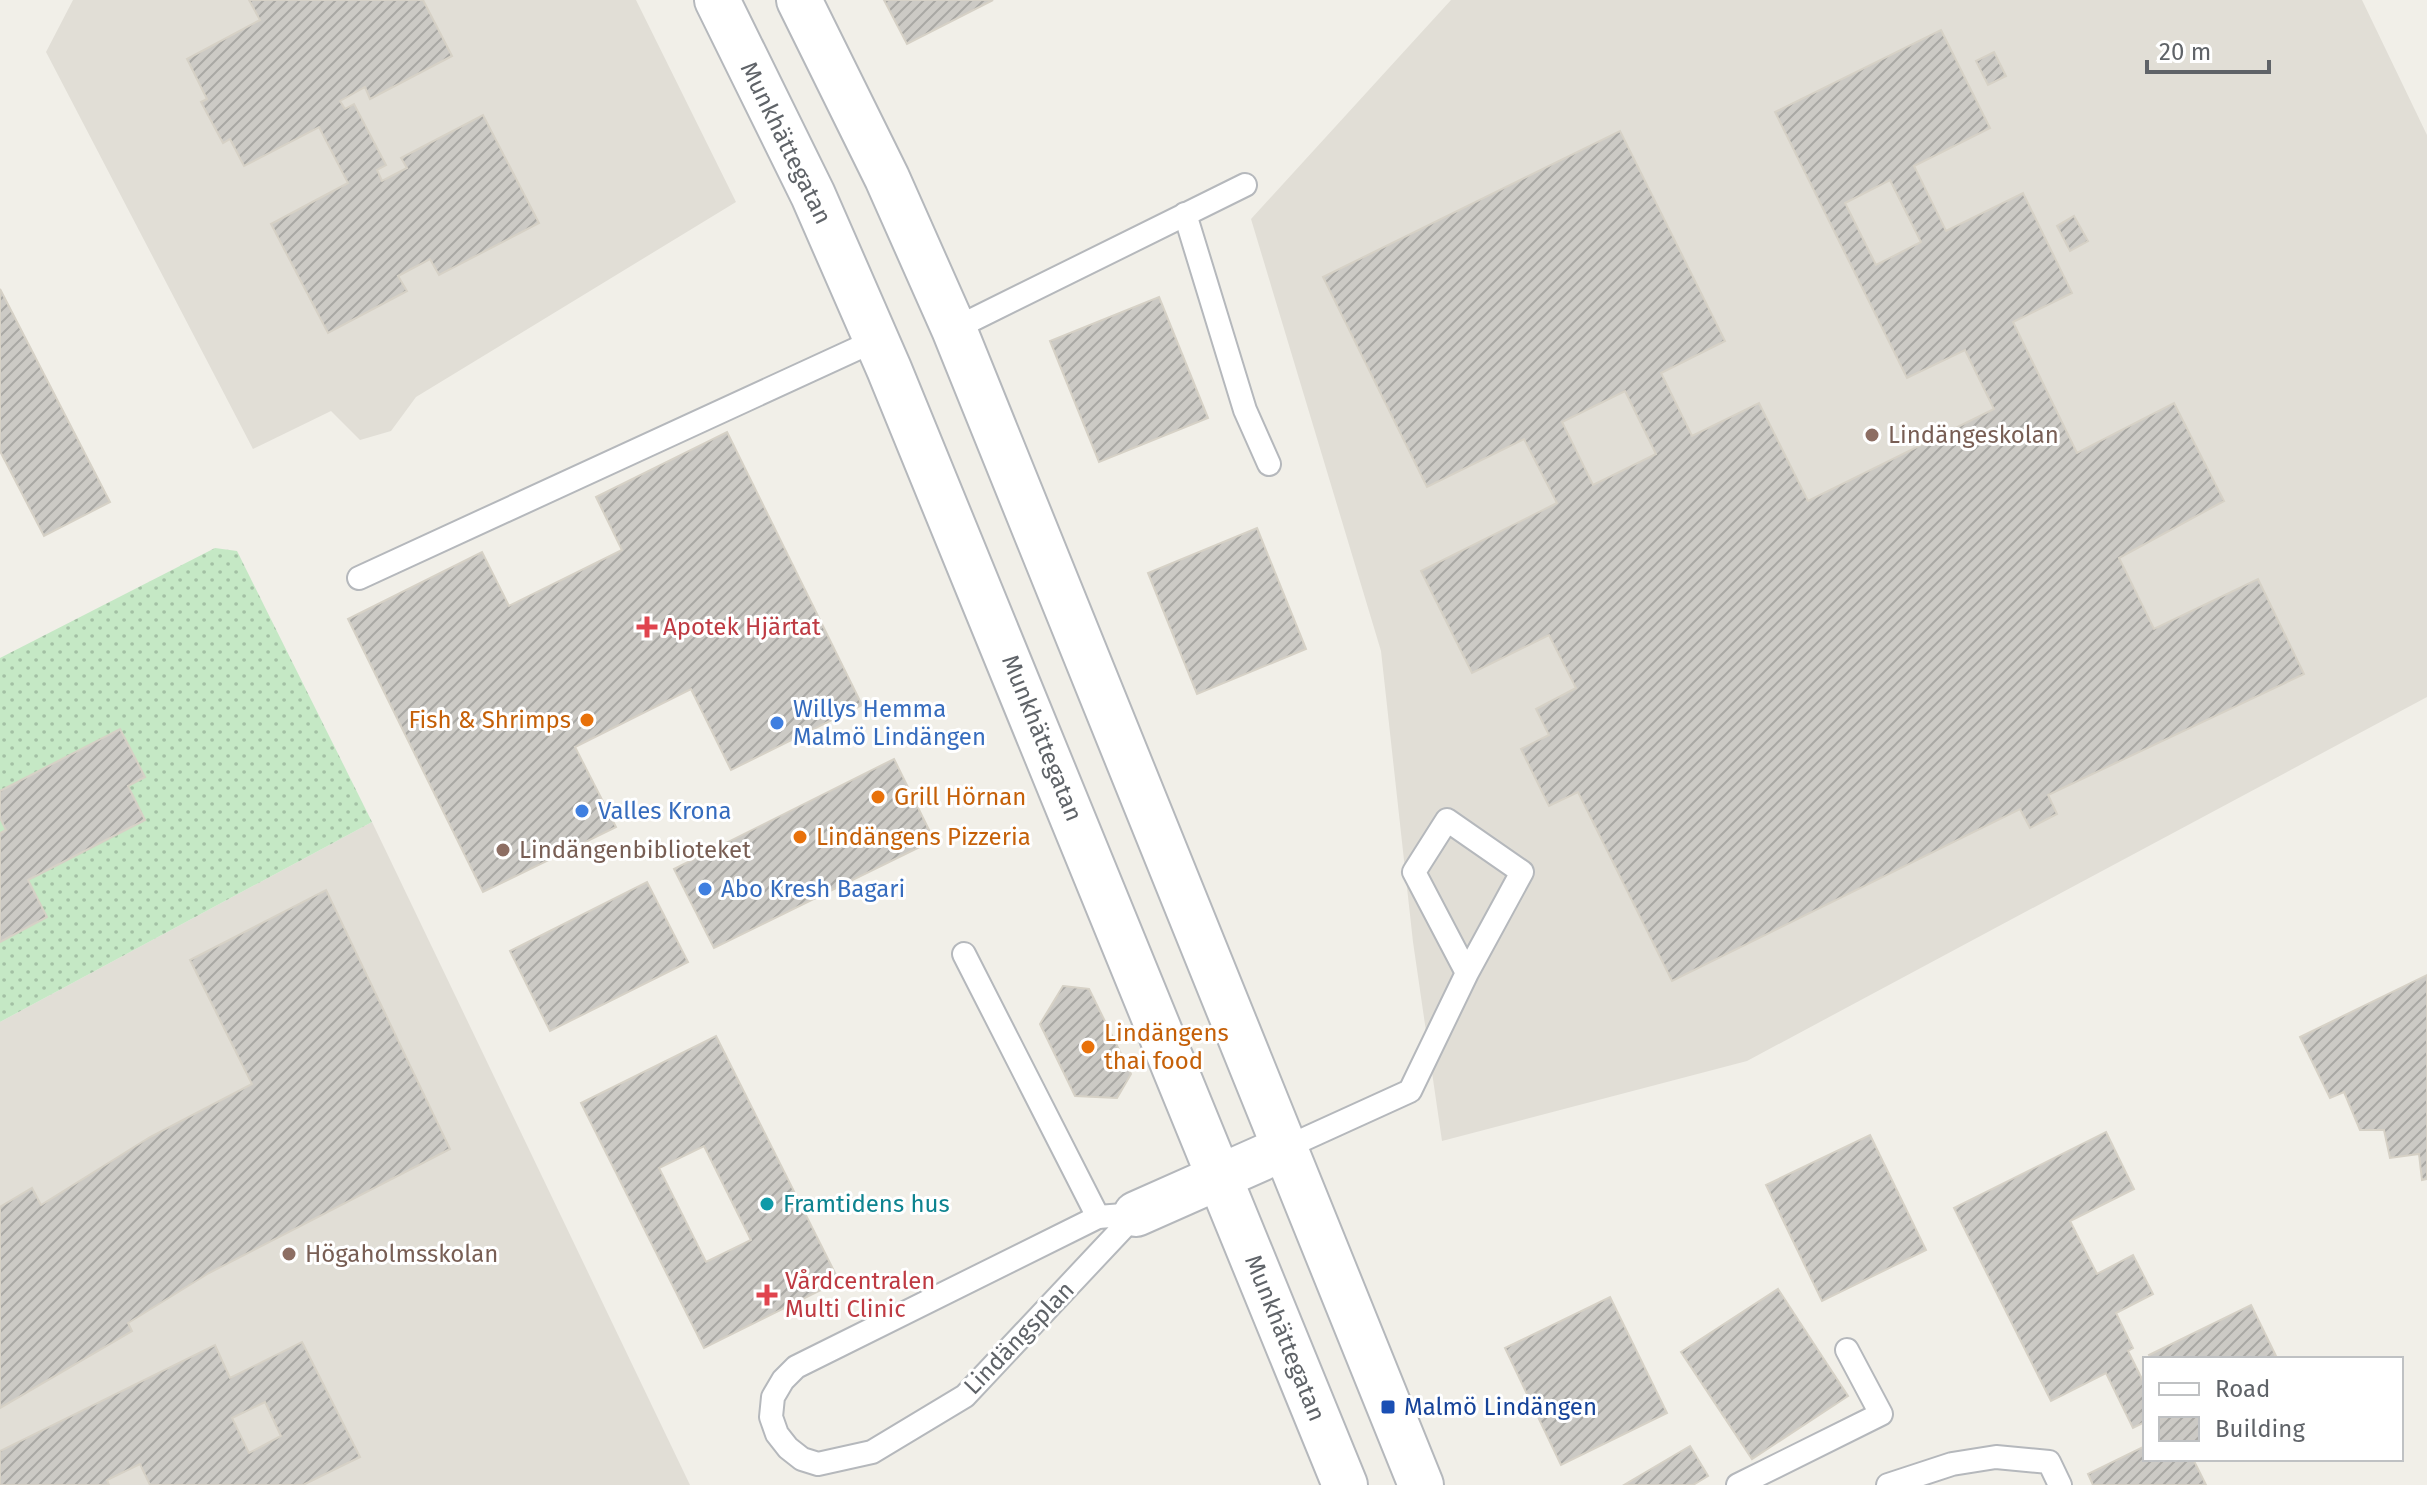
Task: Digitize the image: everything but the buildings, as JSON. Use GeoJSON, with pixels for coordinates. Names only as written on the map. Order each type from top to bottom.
{"type":"FeatureCollection","features":[{"type":"Feature","properties":{"kind":"street","name":"Munkhättegatan"},"geometry":{"type":"LineString","coordinates":[[717,0],[813,195],[876,340],[1096,869],[1345,1485]]}},
{"type":"Feature","properties":{"kind":"street"},"geometry":{"type":"LineString","coordinates":[[799,0],[887,178],[954,329],[1421,1485]]}},
{"type":"Feature","properties":{"kind":"street","name":"Lindängsplan"},"geometry":{"type":"LineString","coordinates":[[1117,1215],[1219,1177],[1287,1147]]}},
{"type":"Feature","properties":{"kind":"lane"},"geometry":{"type":"LineString","coordinates":[[954,329],[1245,185]]}},
{"type":"Feature","properties":{"kind":"lane"},"geometry":{"type":"LineString","coordinates":[[1185,214],[1245,410],[1269,464]]}},
{"type":"Feature","properties":{"kind":"lane"},"geometry":{"type":"LineString","coordinates":[[359,578],[876,340]]}},
{"type":"Feature","properties":{"kind":"lane"},"geometry":{"type":"LineString","coordinates":[[1287,1147],[1410,1091],[1467,973],[1522,872],[1447,820],[1414,872],[1467,973]]}},
{"type":"Feature","properties":{"kind":"lane"},"geometry":{"type":"LineString","coordinates":[[964,954],[1117,1215]]}},
{"type":"Feature","properties":{"kind":"lane","name":"Lindängsplan"},"geometry":{"type":"LineString","coordinates":[[1117,1215],[965,1396],[872,1452],[837,1462],[818,1464],[802,1459],[777,1434],[771,1417],[773,1397],[783,1380],[796,1367],[1117,1215]]}},
{"type":"Feature","properties":{"kind":"lane"},"geometry":{"type":"LineString","coordinates":[[1738,1485],[1881,1414],[1847,1350]]}},
{"type":"Feature","properties":{"kind":"lane"},"geometry":{"type":"LineString","coordinates":[[1888,1485],[1952,1464],[1996,1457],[2049,1462],[2060,1485]]}},
{"type":"Feature","properties":{"kind":"shaded area"},"geometry":{"type":"Polygon","coordinates":[[[73,0],[636,0],[736,202],[416,397],[391,431],[360,440],[331,411],[253,449],[46,52],[73,0]]]}},
{"type":"Feature","properties":{"kind":"shaded area","name":"Lindängeskolan"},"geometry":{"type":"Polygon","coordinates":[[[1451,0],[2362,0],[2427,135],[2427,697],[1747,1061],[1442,1141],[1413,942],[1381,651],[1251,219],[1451,0]]]}},
{"type":"Feature","properties":{"kind":"shaded area","name":"Högaholmsskolan"},"geometry":{"type":"Polygon","coordinates":[[[372,822],[690,1485],[0,1485],[0,1022],[372,822]]]}},
{"type":"Feature","properties":{"kind":"green space"},"geometry":{"type":"Polygon","coordinates":[[[215,548],[237,551],[372,822],[0,1022],[0,658],[215,548]]]}},
{"type":"Feature","properties":{"kind":"place","name":"Lindängeskolan"},"geometry":{"type":"Point","coordinates":[1872,435]}},
{"type":"Feature","properties":{"kind":"place","name":"Apotek Hjärtat"},"geometry":{"type":"Point","coordinates":[647,627]}},
{"type":"Feature","properties":{"kind":"place","name":"Fish & Shrimps"},"geometry":{"type":"Point","coordinates":[587,720]}},
{"type":"Feature","properties":{"kind":"place","name":"Willys Hemma Malmö Lindängen"},"geometry":{"type":"Point","coordinates":[777,723]}},
{"type":"Feature","properties":{"kind":"place","name":"Grill Hörnan"},"geometry":{"type":"Point","coordinates":[878,797]}},
{"type":"Feature","properties":{"kind":"place","name":"Valles Krona"},"geometry":{"type":"Point","coordinates":[582,811]}},
{"type":"Feature","properties":{"kind":"place","name":"Lindängens Pizzeria"},"geometry":{"type":"Point","coordinates":[800,837]}},
{"type":"Feature","properties":{"kind":"place","name":"Lindängenbiblioteket"},"geometry":{"type":"Point","coordinates":[503,850]}},
{"type":"Feature","properties":{"kind":"place","name":"Abo Kresh Bagari"},"geometry":{"type":"Point","coordinates":[705,889]}},
{"type":"Feature","properties":{"kind":"place","name":"Lindängens thai food"},"geometry":{"type":"Point","coordinates":[1088,1047]}},
{"type":"Feature","properties":{"kind":"place","name":"Framtidens hus"},"geometry":{"type":"Point","coordinates":[767,1204]}},
{"type":"Feature","properties":{"kind":"place","name":"Högaholmsskolan"},"geometry":{"type":"Point","coordinates":[289,1254]}},
{"type":"Feature","properties":{"kind":"place","name":"Vårdcentralen Multi Clinic"},"geometry":{"type":"Point","coordinates":[767,1295]}},
{"type":"Feature","properties":{"kind":"place","name":"Malmö Lindängen"},"geometry":{"type":"Point","coordinates":[1388,1407]}}]}
